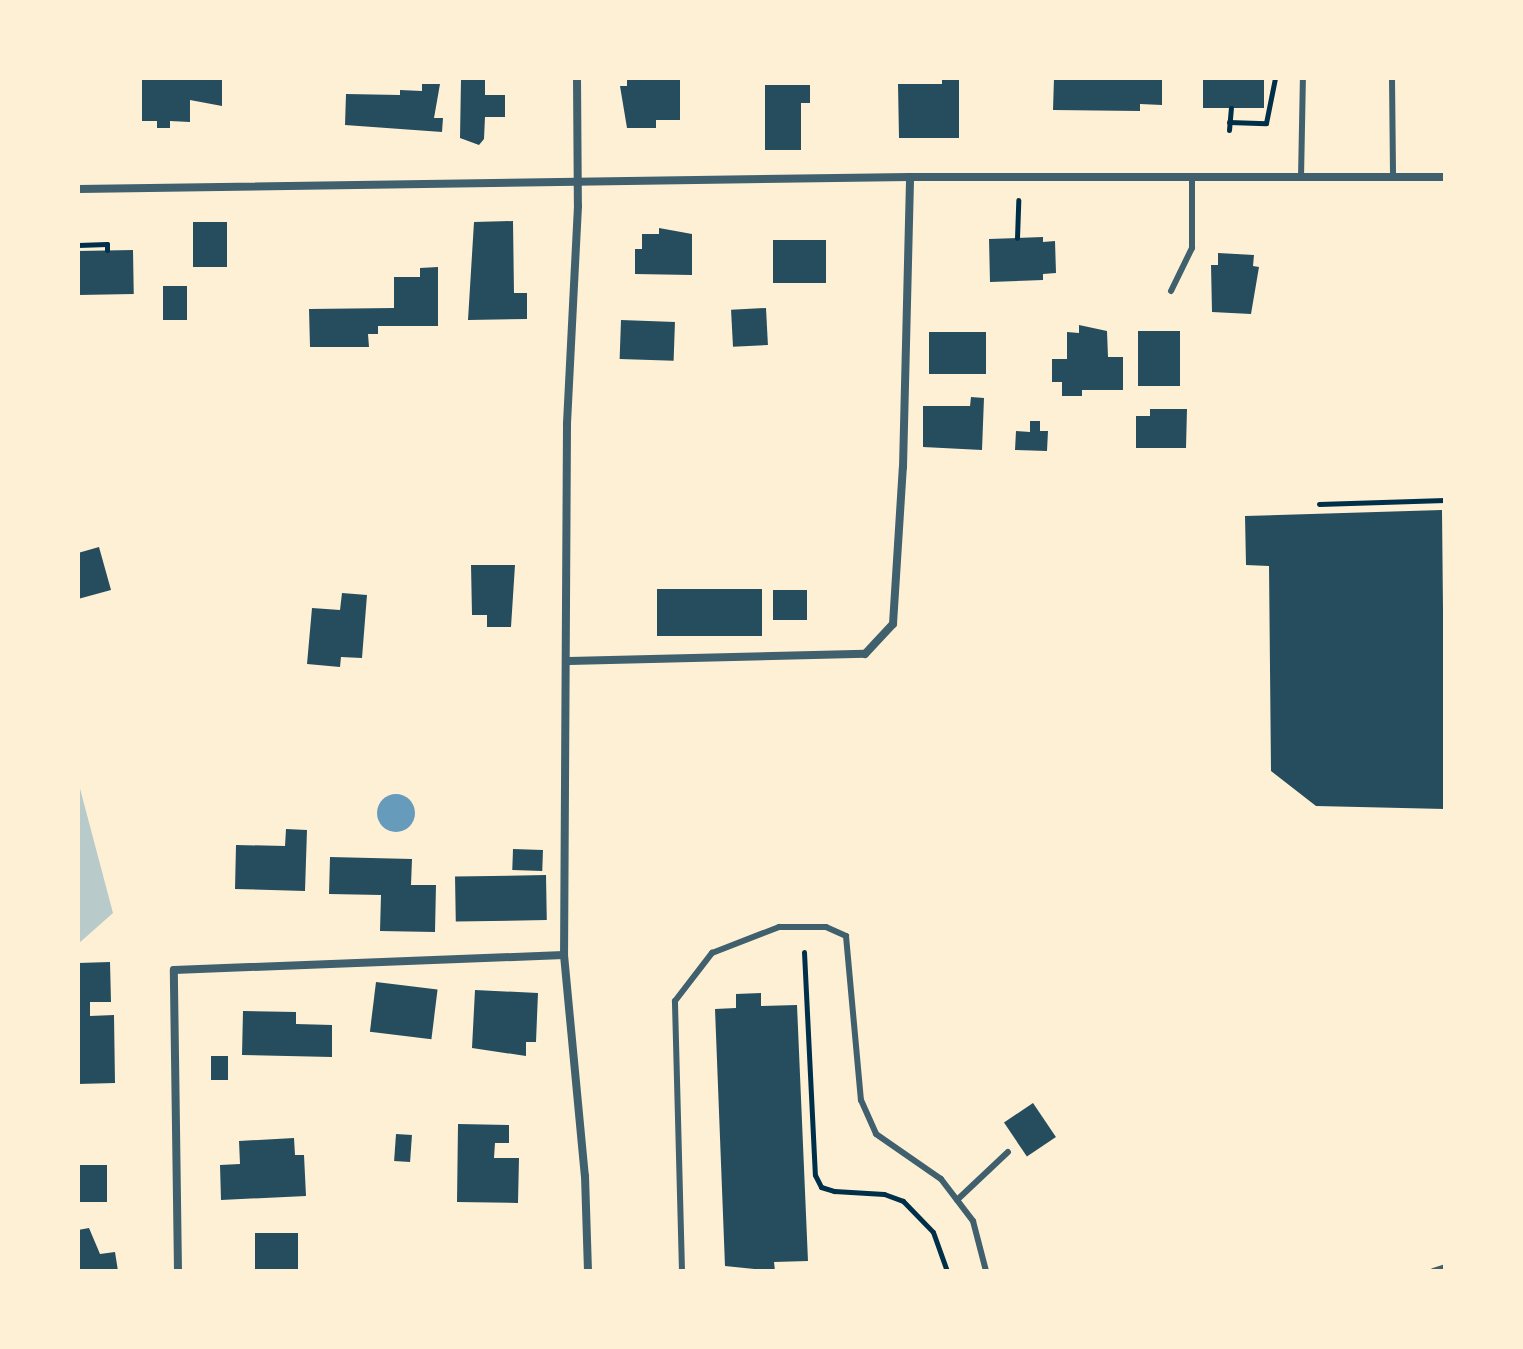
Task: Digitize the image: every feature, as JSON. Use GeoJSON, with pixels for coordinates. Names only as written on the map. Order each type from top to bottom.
{"type":"FeatureCollection","features":[{"type":"Feature","properties":{"kind":"street"},"geometry":{"type":"LineString","coordinates":[[577,78],[578,186],[567,425],[569,661],[564,955],[585,1176],[588,1271]]}},
{"type":"Feature","properties":{"kind":"street"},"geometry":{"type":"LineString","coordinates":[[569,661],[865,654],[887,633],[897,600],[910,177]]}},
{"type":"Feature","properties":{"kind":"street"},"geometry":{"type":"LineString","coordinates":[[78,189],[578,186],[910,177],[1445,177]]}},
{"type":"Feature","properties":{"kind":"street"},"geometry":{"type":"LineString","coordinates":[[178,1271],[174,970],[564,955]]}},
{"type":"Feature","properties":{"kind":"lane"},"geometry":{"type":"LineString","coordinates":[[1301,178],[1303,78]]}},
{"type":"Feature","properties":{"kind":"lane"},"geometry":{"type":"LineString","coordinates":[[1392,78],[1393,178]]}},
{"type":"Feature","properties":{"kind":"lane"},"geometry":{"type":"LineString","coordinates":[[1171,291],[1192,248],[1192,177]]}},
{"type":"Feature","properties":{"kind":"lane"},"geometry":{"type":"LineString","coordinates":[[682,1271],[675,1001],[712,953],[779,927],[826,927],[846,936],[861,1100],[876,1134],[941,1179],[973,1221],[986,1271]]}},
{"type":"Feature","properties":{"kind":"lane"},"geometry":{"type":"LineString","coordinates":[[957,1200],[1008,1152]]}},
{"type":"Feature","properties":{"kind":"lane"},"geometry":{"type":"LineString","coordinates":[[1433,1271],[1445,1267]]}},
{"type":"Feature","properties":{"kind":"path"},"geometry":{"type":"LineString","coordinates":[[1229,122],[1266,123],[1275,78]]}},
{"type":"Feature","properties":{"kind":"path"},"geometry":{"type":"LineString","coordinates":[[1229,130],[1231,108]]}},
{"type":"Feature","properties":{"kind":"path"},"geometry":{"type":"LineString","coordinates":[[1017,238],[1018,200]]}},
{"type":"Feature","properties":{"kind":"path"},"geometry":{"type":"LineString","coordinates":[[78,245],[107,244],[107,250]]}},
{"type":"Feature","properties":{"kind":"path"},"geometry":{"type":"LineString","coordinates":[[1319,504],[1445,500]]}},
{"type":"Feature","properties":{"kind":"path"},"geometry":{"type":"LineString","coordinates":[[804,952],[815,1175],[821,1187],[834,1191],[884,1194],[912,1207],[933,1232],[947,1271]]}},
{"type":"Feature","properties":{"kind":"shaded area"},"geometry":{"type":"Polygon","coordinates":[[[78,781],[113,913],[78,944],[78,781]]]}},
{"type":"Feature","properties":{"kind":"water"},"geometry":{"type":"Polygon","coordinates":[[[396,794],[410,799],[415,813],[410,827],[396,832],[382,827],[377,813],[382,799],[396,794]]]}},
{"type":"Feature","properties":{"kind":"building"},"geometry":{"type":"Polygon","coordinates":[[[142,78],[222,78],[222,106],[190,100],[190,122],[170,121],[170,128],[157,128],[157,121],[142,121],[142,78]]]}},
{"type":"Feature","properties":{"kind":"building"},"geometry":{"type":"Polygon","coordinates":[[[680,78],[680,120],[656,120],[656,128],[627,128],[620,86],[627,86],[627,79],[680,78]]]}},
{"type":"Feature","properties":{"kind":"building"},"geometry":{"type":"Polygon","coordinates":[[[942,78],[959,78],[959,138],[899,138],[898,84],[942,84],[942,78]]]}},
{"type":"Feature","properties":{"kind":"building"},"geometry":{"type":"Polygon","coordinates":[[[1054,78],[1162,78],[1162,105],[1140,104],[1140,111],[1053,110],[1054,78]]]}},
{"type":"Feature","properties":{"kind":"building"},"geometry":{"type":"Polygon","coordinates":[[[1203,78],[1264,78],[1264,108],[1203,108],[1203,78]]]}},
{"type":"Feature","properties":{"kind":"building"},"geometry":{"type":"Polygon","coordinates":[[[461,79],[485,79],[485,95],[505,95],[505,117],[485,117],[484,139],[479,145],[460,138],[461,79]]]}},
{"type":"Feature","properties":{"kind":"building"},"geometry":{"type":"Polygon","coordinates":[[[422,84],[440,84],[434,118],[443,118],[442,132],[345,125],[346,94],[400,95],[400,90],[422,91],[422,84]]]}},
{"type":"Feature","properties":{"kind":"building"},"geometry":{"type":"Polygon","coordinates":[[[765,85],[810,85],[810,103],[801,103],[801,150],[765,150],[765,85]]]}},
{"type":"Feature","properties":{"kind":"building"},"geometry":{"type":"Polygon","coordinates":[[[513,221],[514,293],[527,293],[527,319],[468,320],[474,222],[513,221]]]}},
{"type":"Feature","properties":{"kind":"building"},"geometry":{"type":"Polygon","coordinates":[[[193,222],[227,222],[227,267],[193,267],[193,222]]]}},
{"type":"Feature","properties":{"kind":"building"},"geometry":{"type":"Polygon","coordinates":[[[659,228],[692,234],[692,275],[635,274],[635,249],[642,249],[642,234],[659,234],[659,228]]]}},
{"type":"Feature","properties":{"kind":"building"},"geometry":{"type":"Polygon","coordinates":[[[1043,237],[1043,242],[1055,241],[1056,273],[1043,274],[1043,280],[990,282],[989,239],[1043,237]]]}},
{"type":"Feature","properties":{"kind":"building"},"geometry":{"type":"Polygon","coordinates":[[[773,240],[826,240],[826,283],[773,283],[773,240]]]}},
{"type":"Feature","properties":{"kind":"building"},"geometry":{"type":"Polygon","coordinates":[[[133,250],[134,294],[79,295],[78,251],[133,250]]]}},
{"type":"Feature","properties":{"kind":"building"},"geometry":{"type":"Polygon","coordinates":[[[1218,253],[1254,255],[1253,266],[1259,267],[1251,314],[1212,312],[1211,265],[1218,265],[1218,253]]]}},
{"type":"Feature","properties":{"kind":"building"},"geometry":{"type":"Polygon","coordinates":[[[438,267],[438,326],[378,326],[378,334],[368,334],[369,347],[310,347],[309,309],[394,308],[394,277],[420,277],[420,268],[438,267]]]}},
{"type":"Feature","properties":{"kind":"building"},"geometry":{"type":"Polygon","coordinates":[[[163,286],[187,286],[187,320],[163,320],[163,286]]]}},
{"type":"Feature","properties":{"kind":"building"},"geometry":{"type":"Polygon","coordinates":[[[766,308],[768,345],[733,347],[731,310],[766,308]]]}},
{"type":"Feature","properties":{"kind":"building"},"geometry":{"type":"Polygon","coordinates":[[[621,320],[675,322],[674,361],[620,359],[621,320]]]}},
{"type":"Feature","properties":{"kind":"building"},"geometry":{"type":"Polygon","coordinates":[[[1079,325],[1107,331],[1108,357],[1123,357],[1123,390],[1082,390],[1082,396],[1062,396],[1062,382],[1052,382],[1052,359],[1067,359],[1067,332],[1079,333],[1079,325]]]}},
{"type":"Feature","properties":{"kind":"building"},"geometry":{"type":"Polygon","coordinates":[[[1138,331],[1180,331],[1180,386],[1138,386],[1138,331]]]}},
{"type":"Feature","properties":{"kind":"building"},"geometry":{"type":"Polygon","coordinates":[[[929,332],[986,332],[986,374],[929,374],[929,332]]]}},
{"type":"Feature","properties":{"kind":"building"},"geometry":{"type":"Polygon","coordinates":[[[971,397],[984,398],[982,450],[923,447],[923,406],[970,406],[971,397]]]}},
{"type":"Feature","properties":{"kind":"building"},"geometry":{"type":"Polygon","coordinates":[[[1150,409],[1187,409],[1186,448],[1136,448],[1136,416],[1150,416],[1150,409]]]}},
{"type":"Feature","properties":{"kind":"building"},"geometry":{"type":"Polygon","coordinates":[[[1030,421],[1040,421],[1040,431],[1048,431],[1047,451],[1015,450],[1016,431],[1030,432],[1030,421]]]}},
{"type":"Feature","properties":{"kind":"building"},"geometry":{"type":"Polygon","coordinates":[[[1442,510],[1445,809],[1316,806],[1271,771],[1269,566],[1246,565],[1245,516],[1442,510]]]}},
{"type":"Feature","properties":{"kind":"building"},"geometry":{"type":"Polygon","coordinates":[[[99,547],[111,590],[78,599],[78,553],[99,547]]]}},
{"type":"Feature","properties":{"kind":"building"},"geometry":{"type":"Polygon","coordinates":[[[471,565],[515,565],[511,627],[487,627],[487,615],[472,615],[471,565]]]}},
{"type":"Feature","properties":{"kind":"building"},"geometry":{"type":"Polygon","coordinates":[[[657,589],[762,589],[762,636],[657,636],[657,589]]]}},
{"type":"Feature","properties":{"kind":"building"},"geometry":{"type":"Polygon","coordinates":[[[773,590],[807,590],[807,620],[773,620],[773,590]]]}},
{"type":"Feature","properties":{"kind":"building"},"geometry":{"type":"Polygon","coordinates":[[[342,593],[367,595],[362,658],[341,657],[340,667],[307,664],[312,608],[340,610],[342,593]]]}},
{"type":"Feature","properties":{"kind":"building"},"geometry":{"type":"Polygon","coordinates":[[[286,829],[307,830],[305,891],[235,889],[236,845],[285,846],[286,829]]]}},
{"type":"Feature","properties":{"kind":"building"},"geometry":{"type":"Polygon","coordinates":[[[513,849],[543,850],[542,871],[512,870],[513,849]]]}},
{"type":"Feature","properties":{"kind":"building"},"geometry":{"type":"Polygon","coordinates":[[[330,857],[412,859],[411,885],[436,885],[435,932],[380,931],[381,895],[329,894],[330,857]]]}},
{"type":"Feature","properties":{"kind":"building"},"geometry":{"type":"Polygon","coordinates":[[[546,875],[547,920],[456,922],[455,877],[546,875]]]}},
{"type":"Feature","properties":{"kind":"building"},"geometry":{"type":"Polygon","coordinates":[[[110,962],[111,1002],[90,1002],[90,1016],[114,1015],[115,1083],[78,1084],[78,963],[110,962]]]}},
{"type":"Feature","properties":{"kind":"building"},"geometry":{"type":"Polygon","coordinates":[[[376,982],[438,990],[431,1039],[370,1032],[376,982]]]}},
{"type":"Feature","properties":{"kind":"building"},"geometry":{"type":"Polygon","coordinates":[[[475,990],[538,993],[536,1042],[526,1042],[526,1056],[472,1048],[475,990]]]}},
{"type":"Feature","properties":{"kind":"building"},"geometry":{"type":"Polygon","coordinates":[[[761,993],[761,1006],[797,1005],[808,1261],[774,1262],[775,1271],[725,1266],[715,1009],[736,1008],[736,994],[761,993]]]}},
{"type":"Feature","properties":{"kind":"building"},"geometry":{"type":"Polygon","coordinates":[[[243,1011],[296,1012],[296,1024],[332,1025],[332,1057],[242,1055],[243,1011]]]}},
{"type":"Feature","properties":{"kind":"building"},"geometry":{"type":"Polygon","coordinates":[[[211,1056],[228,1056],[228,1080],[211,1080],[211,1056]]]}},
{"type":"Feature","properties":{"kind":"building"},"geometry":{"type":"Polygon","coordinates":[[[1033,1103],[1056,1137],[1027,1157],[1004,1123],[1033,1103]]]}},
{"type":"Feature","properties":{"kind":"building"},"geometry":{"type":"Polygon","coordinates":[[[458,1124],[509,1125],[509,1143],[495,1143],[494,1158],[519,1158],[518,1203],[457,1202],[458,1124]]]}},
{"type":"Feature","properties":{"kind":"building"},"geometry":{"type":"Polygon","coordinates":[[[396,1134],[412,1135],[410,1162],[394,1161],[396,1134]]]}},
{"type":"Feature","properties":{"kind":"building"},"geometry":{"type":"Polygon","coordinates":[[[294,1138],[295,1155],[304,1155],[306,1196],[221,1200],[220,1165],[240,1164],[239,1141],[294,1138]]]}},
{"type":"Feature","properties":{"kind":"building"},"geometry":{"type":"Polygon","coordinates":[[[78,1165],[107,1165],[107,1202],[78,1202],[78,1165]]]}},
{"type":"Feature","properties":{"kind":"building"},"geometry":{"type":"Polygon","coordinates":[[[89,1228],[100,1254],[115,1252],[118,1271],[78,1271],[78,1230],[89,1228]]]}},
{"type":"Feature","properties":{"kind":"building"},"geometry":{"type":"Polygon","coordinates":[[[255,1233],[298,1233],[298,1271],[255,1271],[255,1233]]]}}]}
